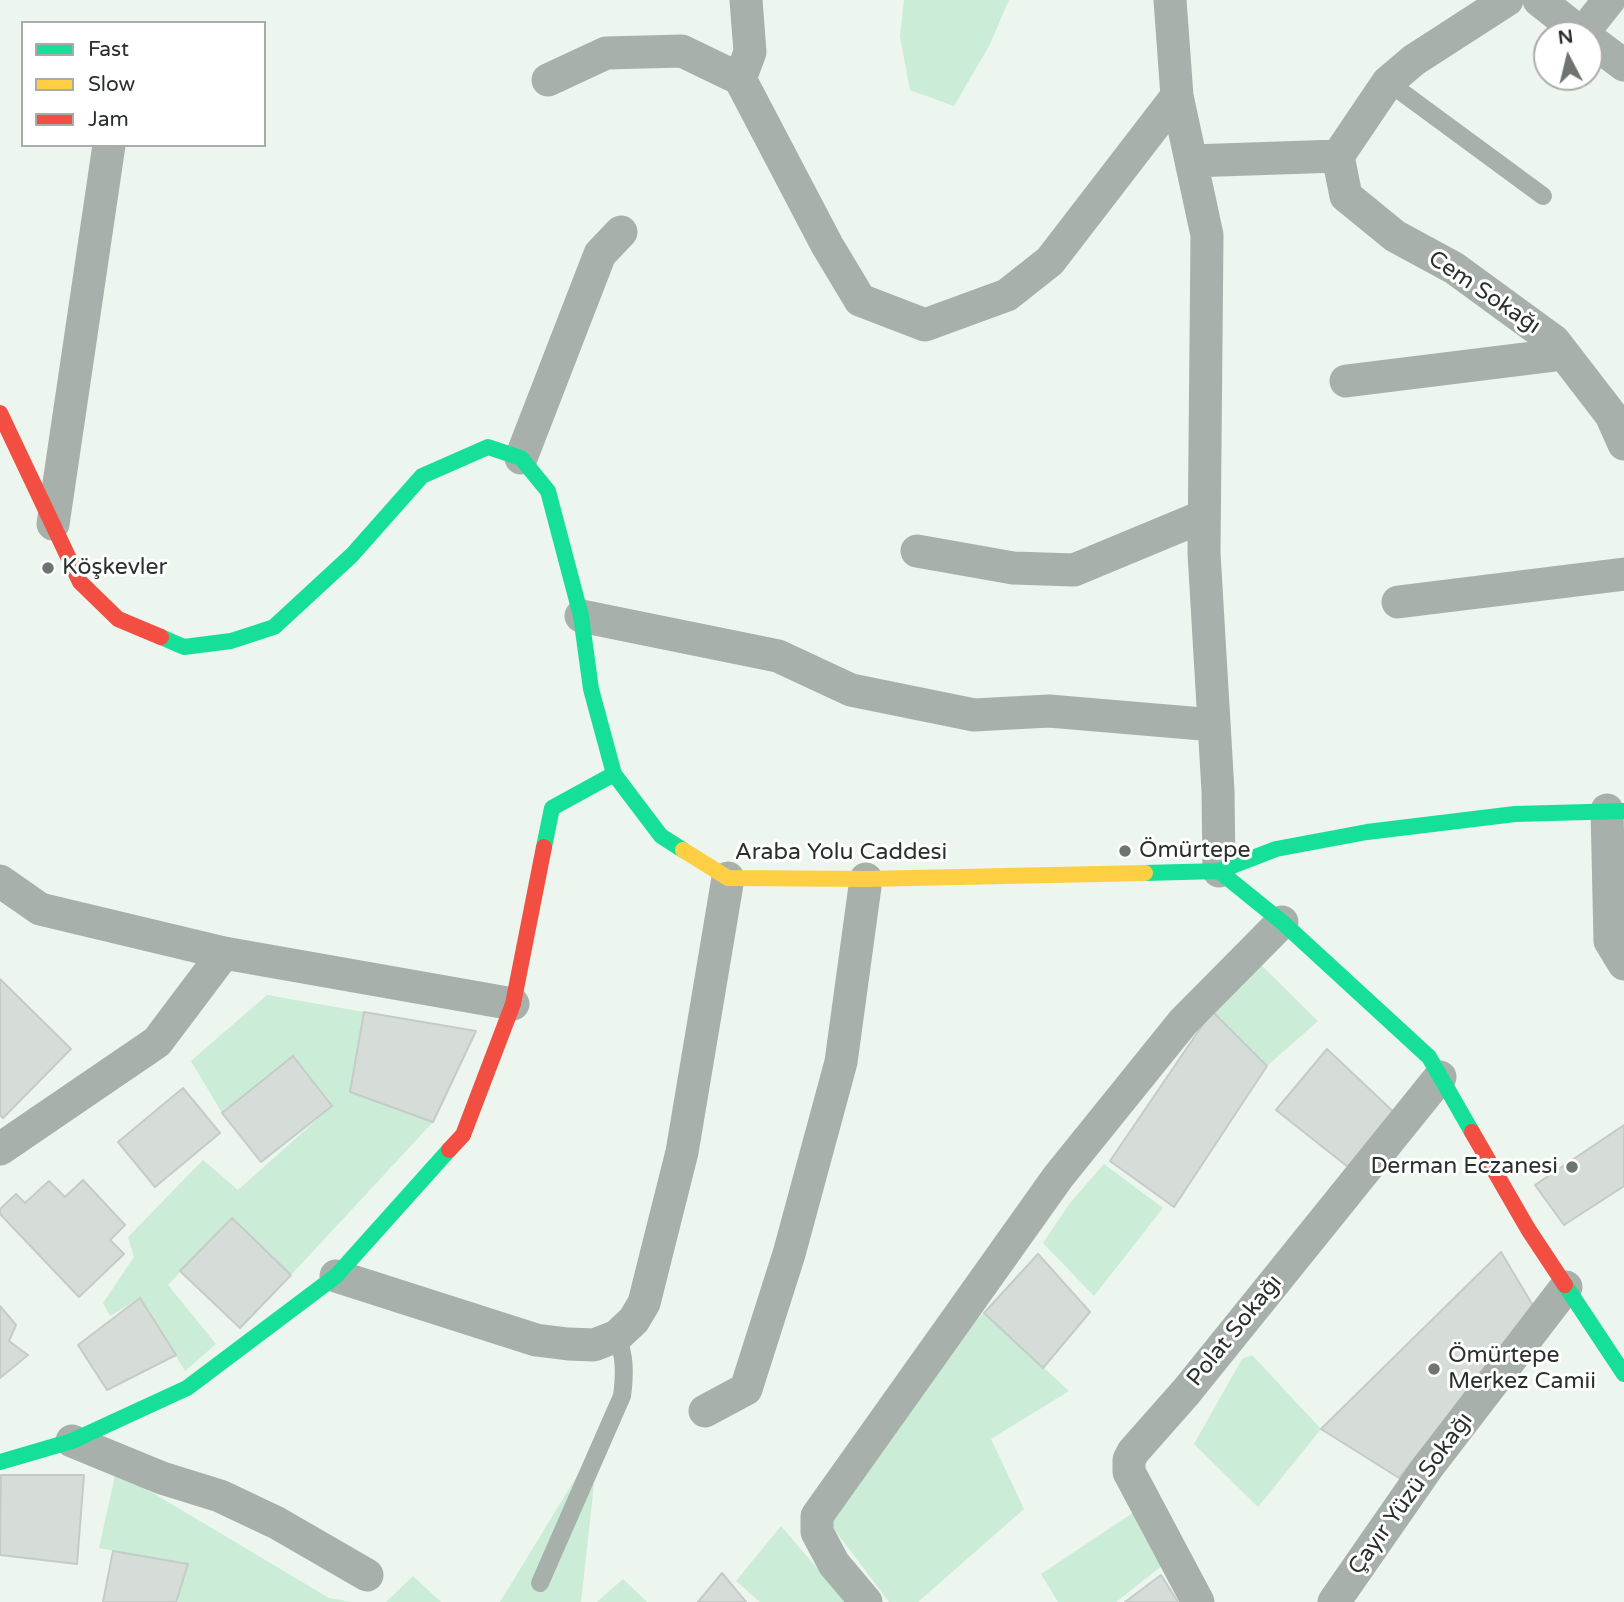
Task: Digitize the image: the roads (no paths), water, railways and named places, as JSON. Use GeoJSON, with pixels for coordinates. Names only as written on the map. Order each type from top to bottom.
{"type":"FeatureCollection","features":[{"type":"Feature","properties":{"kind":"street"},"geometry":{"type":"LineString","coordinates":[[740,79],[750,52],[746,0]]}},
{"type":"Feature","properties":{"kind":"street"},"geometry":{"type":"LineString","coordinates":[[1170,0],[1177,96],[1207,235],[1204,553],[1219,872],[1282,922],[1429,1057],[1528,1229],[1624,1374]]}},
{"type":"Feature","properties":{"kind":"street"},"geometry":{"type":"LineString","coordinates":[[1191,161],[1338,156],[1388,82],[1414,60],[1507,0]]}},
{"type":"Feature","properties":{"kind":"street"},"geometry":{"type":"LineString","coordinates":[[1539,0],[1565,21]]}},
{"type":"Feature","properties":{"kind":"street"},"geometry":{"type":"LineString","coordinates":[[1593,21],[1609,0]]}},
{"type":"Feature","properties":{"kind":"street"},"geometry":{"type":"LineString","coordinates":[[1603,49],[1624,65]]}},
{"type":"Feature","properties":{"kind":"street"},"geometry":{"type":"LineString","coordinates":[[548,80],[606,53],[682,51],[740,79],[827,244],[860,300],[925,325],[1007,295],[1049,261],[1177,96]]}},
{"type":"Feature","properties":{"kind":"street"},"geometry":{"type":"LineString","coordinates":[[53,524],[109,147]]}},
{"type":"Feature","properties":{"kind":"street","name":"Cem Sokağı"},"geometry":{"type":"LineString","coordinates":[[1338,156],[1346,196],[1395,236],[1454,268],[1554,341],[1611,415],[1624,444]]}},
{"type":"Feature","properties":{"kind":"street"},"geometry":{"type":"LineString","coordinates":[[0,413],[80,582],[118,619],[184,647],[231,641],[274,627],[352,555],[422,477],[488,447],[521,457],[600,254],[621,232]]}},
{"type":"Feature","properties":{"kind":"street"},"geometry":{"type":"LineString","coordinates":[[1346,381],[1564,354]]}},
{"type":"Feature","properties":{"kind":"street","name":"Araba Yolu Caddesi"},"geometry":{"type":"LineString","coordinates":[[521,457],[548,491],[582,616],[591,689],[614,774],[662,836],[728,878],[866,879],[1219,872]]}},
{"type":"Feature","properties":{"kind":"street"},"geometry":{"type":"LineString","coordinates":[[917,551],[1013,568],[1074,570],[1204,516]]}},
{"type":"Feature","properties":{"kind":"street"},"geometry":{"type":"LineString","coordinates":[[1398,602],[1624,574]]}},
{"type":"Feature","properties":{"kind":"street"},"geometry":{"type":"LineString","coordinates":[[582,616],[778,656],[851,690],[974,715],[1049,711],[1214,724]]}},
{"type":"Feature","properties":{"kind":"street"},"geometry":{"type":"LineString","coordinates":[[0,1462],[72,1441],[187,1388],[336,1276],[463,1135],[513,1004],[552,808],[614,774]]}},
{"type":"Feature","properties":{"kind":"street"},"geometry":{"type":"LineString","coordinates":[[1219,872],[1276,849],[1367,832],[1515,814],[1615,811],[1610,941],[1624,964]]}},
{"type":"Feature","properties":{"kind":"street"},"geometry":{"type":"LineString","coordinates":[[336,1276],[537,1340],[594,1345],[617,1336],[634,1321],[644,1303],[682,1152],[728,878]]}},
{"type":"Feature","properties":{"kind":"street"},"geometry":{"type":"LineString","coordinates":[[705,1411],[746,1389],[789,1254],[841,1062],[866,879]]}},
{"type":"Feature","properties":{"kind":"street"},"geometry":{"type":"LineString","coordinates":[[0,881],[40,909],[224,953],[513,1004]]}},
{"type":"Feature","properties":{"kind":"street"},"geometry":{"type":"LineString","coordinates":[[866,1602],[834,1564],[817,1532],[817,1516],[1058,1177],[1183,1022],[1282,922]]}},
{"type":"Feature","properties":{"kind":"street"},"geometry":{"type":"LineString","coordinates":[[0,1149],[157,1042],[224,953]]}},
{"type":"Feature","properties":{"kind":"street","name":"Polat Sokağı"},"geometry":{"type":"LineString","coordinates":[[1198,1602],[1129,1472],[1129,1460],[1440,1077]]}},
{"type":"Feature","properties":{"kind":"street","name":"Çayır Yüzü Sokağı"},"geometry":{"type":"LineString","coordinates":[[1334,1602],[1427,1468],[1566,1287]]}},
{"type":"Feature","properties":{"kind":"street"},"geometry":{"type":"LineString","coordinates":[[72,1441],[162,1478],[220,1496],[277,1523],[367,1575]]}},
{"type":"Feature","properties":{"kind":"lane"},"geometry":{"type":"LineString","coordinates":[[1388,82],[1543,196]]}},
{"type":"Feature","properties":{"kind":"lane"},"geometry":{"type":"LineString","coordinates":[[540,1583],[622,1395],[625,1376],[617,1336]]}},
{"type":"Feature","properties":{"kind":"place","name":"Köşkevler"},"geometry":{"type":"Point","coordinates":[48,568]}},
{"type":"Feature","properties":{"kind":"place","name":"Ömürtepe"},"geometry":{"type":"Point","coordinates":[1125,851]}},
{"type":"Feature","properties":{"kind":"place","name":"Derman Eczanesi"},"geometry":{"type":"Point","coordinates":[1572,1167]}},
{"type":"Feature","properties":{"kind":"place","name":"Ömürtepe Merkez Camii"},"geometry":{"type":"Point","coordinates":[1434,1369]}}]}
